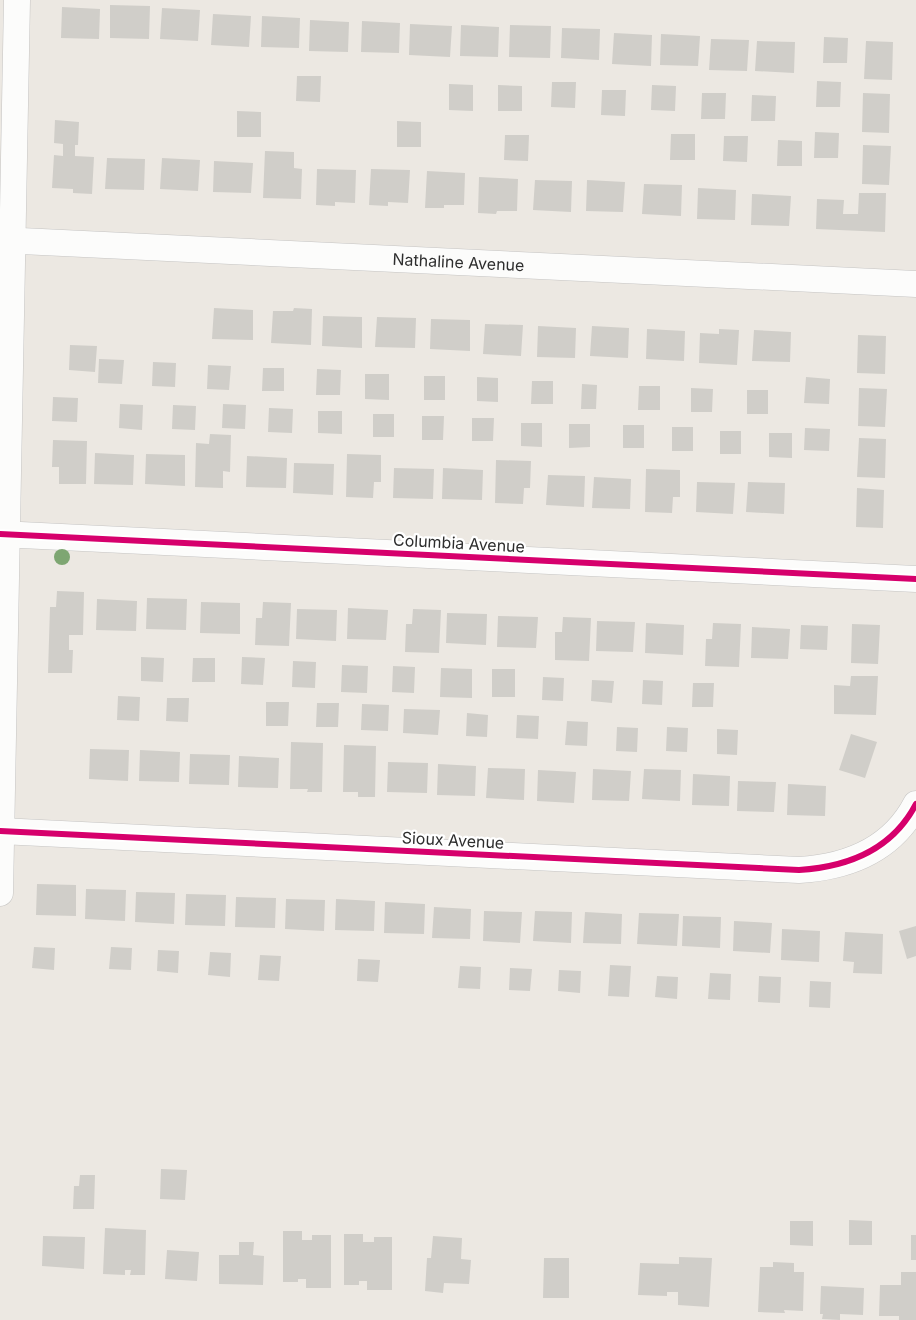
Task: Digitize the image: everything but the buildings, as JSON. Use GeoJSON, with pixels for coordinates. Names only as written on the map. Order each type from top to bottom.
{"type":"FeatureCollection","features":[{"type":"Feature","properties":{"kind":"street"},"geometry":{"type":"LineString","coordinates":[[0,893],[6,241],[16,0]]}},
{"type":"Feature","properties":{"kind":"street","name":"Nathaline Avenue"},"geometry":{"type":"LineString","coordinates":[[6,241],[916,284]]}},
{"type":"Feature","properties":{"kind":"street","name":"Columbia Avenue"},"geometry":{"type":"LineString","coordinates":[[4,535],[916,579]]}},
{"type":"Feature","properties":{"kind":"street","name":"Sioux Avenue"},"geometry":{"type":"LineString","coordinates":[[1,831],[799,870],[825,869],[853,861],[878,847],[895,833],[911,814],[916,804]]}},
{"type":"Feature","properties":{"kind":"cycle path"},"geometry":{"type":"LineString","coordinates":[[0,534],[916,579]]}},
{"type":"Feature","properties":{"kind":"cycle path"},"geometry":{"type":"LineString","coordinates":[[0,831],[799,870],[835,865],[867,853],[894,833],[916,804]]}}]}
